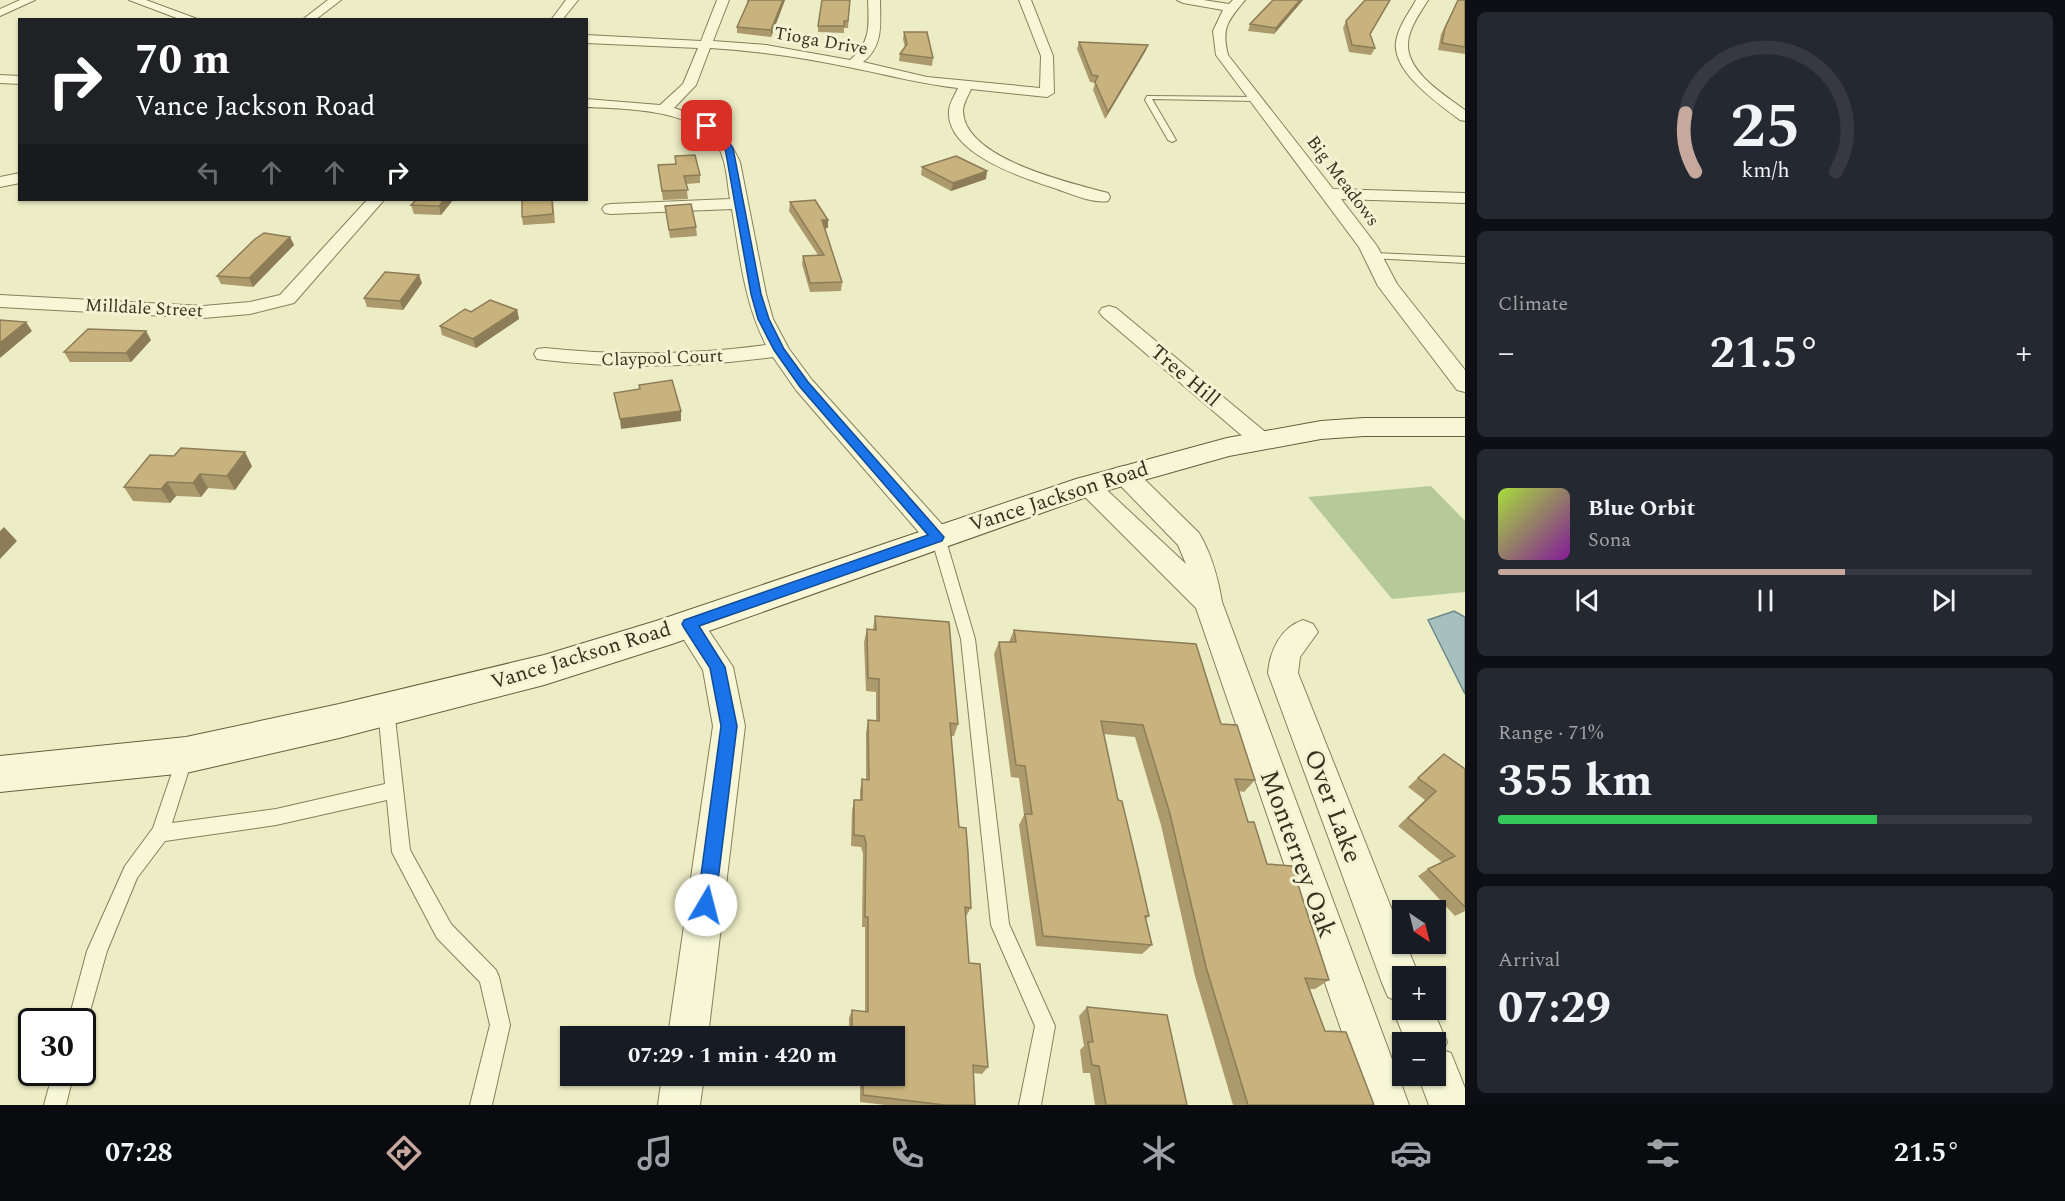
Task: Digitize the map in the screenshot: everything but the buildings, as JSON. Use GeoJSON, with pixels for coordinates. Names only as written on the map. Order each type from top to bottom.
{"type":"FeatureCollection","features":[{"type":"Feature","properties":{"kind":"main road","name":"Vance Jackson Road"},"geometry":{"type":"LineString","coordinates":[[2,777],[186,755],[544,670],[689,624],[1124,474],[1261,440],[1321,430],[1364,427],[1465,427]]}},
{"type":"Feature","properties":{"kind":"street"},"geometry":{"type":"LineString","coordinates":[[0,13],[28,0]]}},
{"type":"Feature","properties":{"kind":"street"},"geometry":{"type":"LineString","coordinates":[[135,0],[190,18]]}},
{"type":"Feature","properties":{"kind":"street"},"geometry":{"type":"LineString","coordinates":[[310,18],[335,0]]}},
{"type":"Feature","properties":{"kind":"street"},"geometry":{"type":"LineString","coordinates":[[558,18],[572,0]]}},
{"type":"Feature","properties":{"kind":"street"},"geometry":{"type":"LineString","coordinates":[[663,110],[685,92],[723,0]]}},
{"type":"Feature","properties":{"kind":"street"},"geometry":{"type":"LineString","coordinates":[[853,64],[865,56],[873,45],[874,0]]}},
{"type":"Feature","properties":{"kind":"street","name":"Tioga Drive"},"geometry":{"type":"LineString","coordinates":[[588,39],[766,49],[965,87],[1047,93],[1047,56],[1026,0]]}},
{"type":"Feature","properties":{"kind":"street"},"geometry":{"type":"LineString","coordinates":[[1183,0],[1235,4]]}},
{"type":"Feature","properties":{"kind":"street"},"geometry":{"type":"LineString","coordinates":[[1422,0],[1403,36],[1402,53],[1416,74],[1465,117]]}},
{"type":"Feature","properties":{"kind":"street","name":"Big Meadows"},"geometry":{"type":"LineString","coordinates":[[1235,4],[1219,25],[1217,39],[1222,55],[1329,194],[1374,256],[1388,286],[1465,385]]}},
{"type":"Feature","properties":{"kind":"street"},"geometry":{"type":"LineString","coordinates":[[154,18],[174,12]]}},
{"type":"Feature","properties":{"kind":"street"},"geometry":{"type":"LineString","coordinates":[[0,79],[18,80]]}},
{"type":"Feature","properties":{"kind":"street"},"geometry":{"type":"LineString","coordinates":[[965,87],[957,105],[957,119],[980,150],[1024,173],[1102,197]]}},
{"type":"Feature","properties":{"kind":"street"},"geometry":{"type":"LineString","coordinates":[[588,103],[663,110],[698,122],[715,131],[726,142],[732,162],[756,294],[764,319],[779,350],[804,385],[938,537]]}},
{"type":"Feature","properties":{"kind":"street"},"geometry":{"type":"LineString","coordinates":[[0,182],[18,178]]}},
{"type":"Feature","properties":{"kind":"street"},"geometry":{"type":"LineString","coordinates":[[1329,194],[1465,198]]}},
{"type":"Feature","properties":{"kind":"street","name":"Milldale Street"},"geometry":{"type":"LineString","coordinates":[[0,301],[203,312],[250,309],[286,299],[375,201]]}},
{"type":"Feature","properties":{"kind":"street"},"geometry":{"type":"LineString","coordinates":[[611,209],[738,204]]}},
{"type":"Feature","properties":{"kind":"street","name":"Tree Hill"},"geometry":{"type":"LineString","coordinates":[[1109,312],[1261,440]]}},
{"type":"Feature","properties":{"kind":"street","name":"Claypool Court"},"geometry":{"type":"LineString","coordinates":[[545,354],[622,361],[730,357],[779,350]]}},
{"type":"Feature","properties":{"kind":"street","name":"Monterrey Oak"},"geometry":{"type":"LineString","coordinates":[[1124,474],[1190,540],[1204,576],[1208,602],[1388,1105]]}},
{"type":"Feature","properties":{"kind":"street","name":"Monterrey Oak"},"geometry":{"type":"LineString","coordinates":[[1087,486],[1208,602]]}},
{"type":"Feature","properties":{"kind":"street"},"geometry":{"type":"LineString","coordinates":[[1156,553],[1190,540]]}},
{"type":"Feature","properties":{"kind":"street"},"geometry":{"type":"LineString","coordinates":[[689,624],[717,667],[729,726],[689,1026]]}},
{"type":"Feature","properties":{"kind":"street","name":"Over Lake"},"geometry":{"type":"LineString","coordinates":[[1303,632],[1285,654],[1283,673],[1395,966]]}},
{"type":"Feature","properties":{"kind":"street"},"geometry":{"type":"LineString","coordinates":[[679,1105],[682,1086]]}},
{"type":"Feature","properties":{"kind":"street"},"geometry":{"type":"LineString","coordinates":[[1443,1086],[1450,1105]]}},
{"type":"Feature","properties":{"kind":"lane"},"geometry":{"type":"LineString","coordinates":[[1172,140],[1148,100],[1149,97],[1255,99]]}},
{"type":"Feature","properties":{"kind":"lane"},"geometry":{"type":"LineString","coordinates":[[1374,256],[1465,261]]}},
{"type":"Feature","properties":{"kind":"lane"},"geometry":{"type":"LineString","coordinates":[[938,537],[968,639],[1000,925],[1045,1026],[1030,1105]]}},
{"type":"Feature","properties":{"kind":"lane"},"geometry":{"type":"LineString","coordinates":[[386,709],[401,852],[444,931],[489,977],[500,1025],[481,1105]]}},
{"type":"Feature","properties":{"kind":"lane"},"geometry":{"type":"LineString","coordinates":[[82,1008],[97,951],[131,872],[160,833],[186,755]]}},
{"type":"Feature","properties":{"kind":"lane"},"geometry":{"type":"LineString","coordinates":[[160,833],[276,817],[394,790]]}},
{"type":"Feature","properties":{"kind":"lane"},"geometry":{"type":"LineString","coordinates":[[55,1105],[60,1086]]}},
{"type":"Feature","properties":{"kind":"green space"},"geometry":{"type":"Polygon","coordinates":[[[1431,486],[1465,521],[1465,592],[1392,599],[1308,497],[1431,486]]]}},
{"type":"Feature","properties":{"kind":"water"},"geometry":{"type":"Polygon","coordinates":[[[1454,611],[1465,617],[1465,694],[1428,620],[1454,611]]]}},
{"type":"Feature","properties":{"kind":"route"},"geometry":{"type":"LineString","coordinates":[[706,905],[729,726],[717,667],[689,624],[938,537],[804,385],[779,350],[764,319],[756,294],[729,148],[726,142],[707,126]]}}]}
